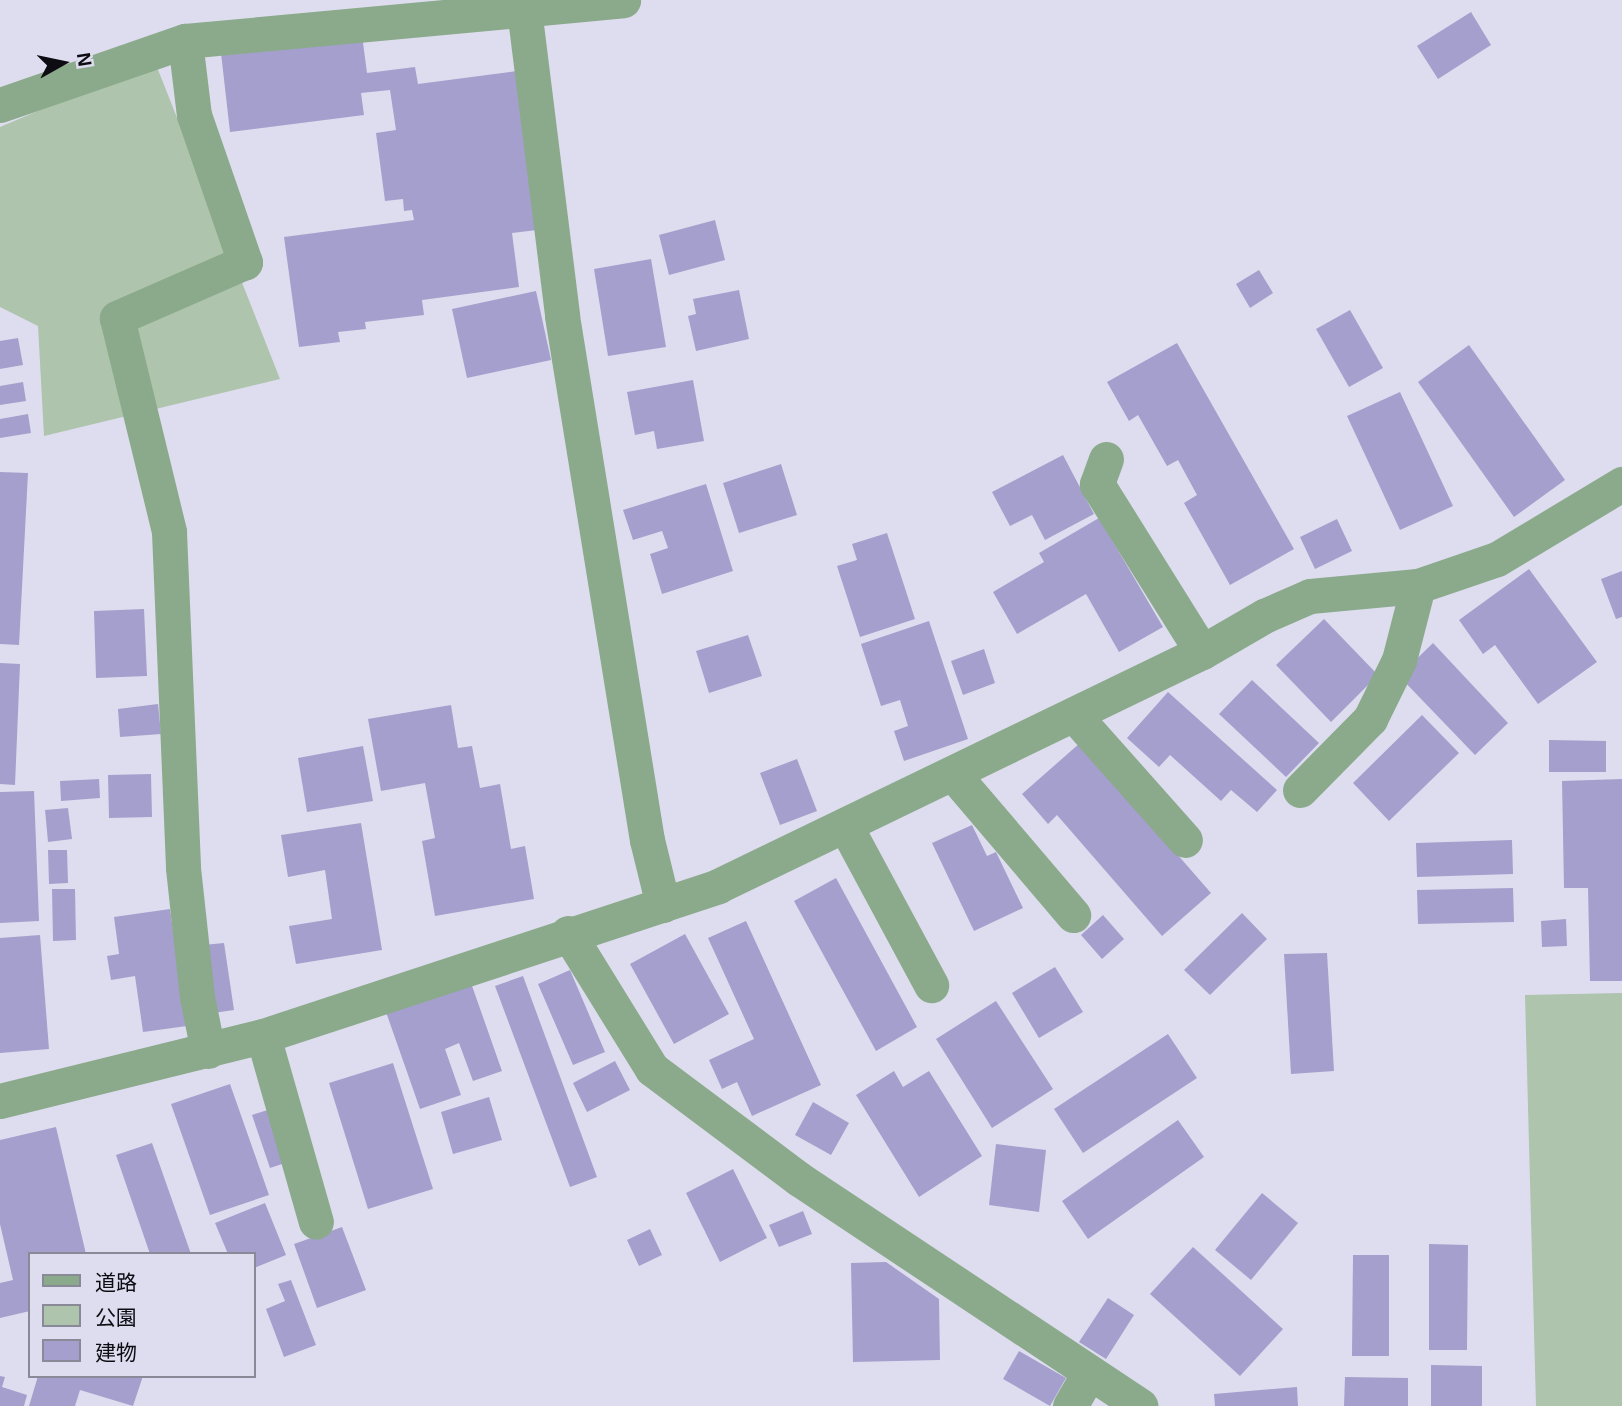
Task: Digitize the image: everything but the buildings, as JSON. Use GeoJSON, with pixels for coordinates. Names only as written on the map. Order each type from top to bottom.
{"type":"FeatureCollection","features":[{"type":"Feature","properties":{"kind":"street"},"geometry":{"type":"LineString","coordinates":[[0,105],[185,41],[623,0]]}},
{"type":"Feature","properties":{"kind":"street"},"geometry":{"type":"LineString","coordinates":[[524,9],[562,316],[647,840],[663,905]]}},
{"type":"Feature","properties":{"kind":"street"},"geometry":{"type":"LineString","coordinates":[[185,41],[194,116],[245,262],[117,317],[169,532],[183,868],[197,997],[208,1051]]}},
{"type":"Feature","properties":{"kind":"street"},"geometry":{"type":"LineString","coordinates":[[1106,459],[1097,484],[1202,652]]}},
{"type":"Feature","properties":{"kind":"street"},"geometry":{"type":"LineString","coordinates":[[0,1101],[263,1036],[568,933],[718,886],[954,775],[1310,596],[1418,586],[1497,559],[1622,484]]}},
{"type":"Feature","properties":{"kind":"street"},"geometry":{"type":"LineString","coordinates":[[1300,790],[1370,719],[1399,660],[1418,586]]}},
{"type":"Feature","properties":{"kind":"street"},"geometry":{"type":"LineString","coordinates":[[1074,716],[1185,840]]}},
{"type":"Feature","properties":{"kind":"street"},"geometry":{"type":"LineString","coordinates":[[954,775],[1073,915]]}},
{"type":"Feature","properties":{"kind":"street"},"geometry":{"type":"LineString","coordinates":[[845,825],[931,985]]}},
{"type":"Feature","properties":{"kind":"street"},"geometry":{"type":"LineString","coordinates":[[568,933],[652,1069],[799,1179],[1141,1406]]}},
{"type":"Feature","properties":{"kind":"street"},"geometry":{"type":"LineString","coordinates":[[263,1036],[316,1222]]}},
{"type":"Feature","properties":{"kind":"street"},"geometry":{"type":"LineString","coordinates":[[1070,1406],[1089,1373]]}},
{"type":"Feature","properties":{"kind":"green space"},"geometry":{"type":"Polygon","coordinates":[[[157,67],[280,379],[44,436],[38,326],[0,307],[0,127],[123,75],[157,67]]]}},
{"type":"Feature","properties":{"kind":"green space"},"geometry":{"type":"Polygon","coordinates":[[[1622,993],[1622,1406],[1536,1406],[1525,995],[1622,993]]]}}]}
